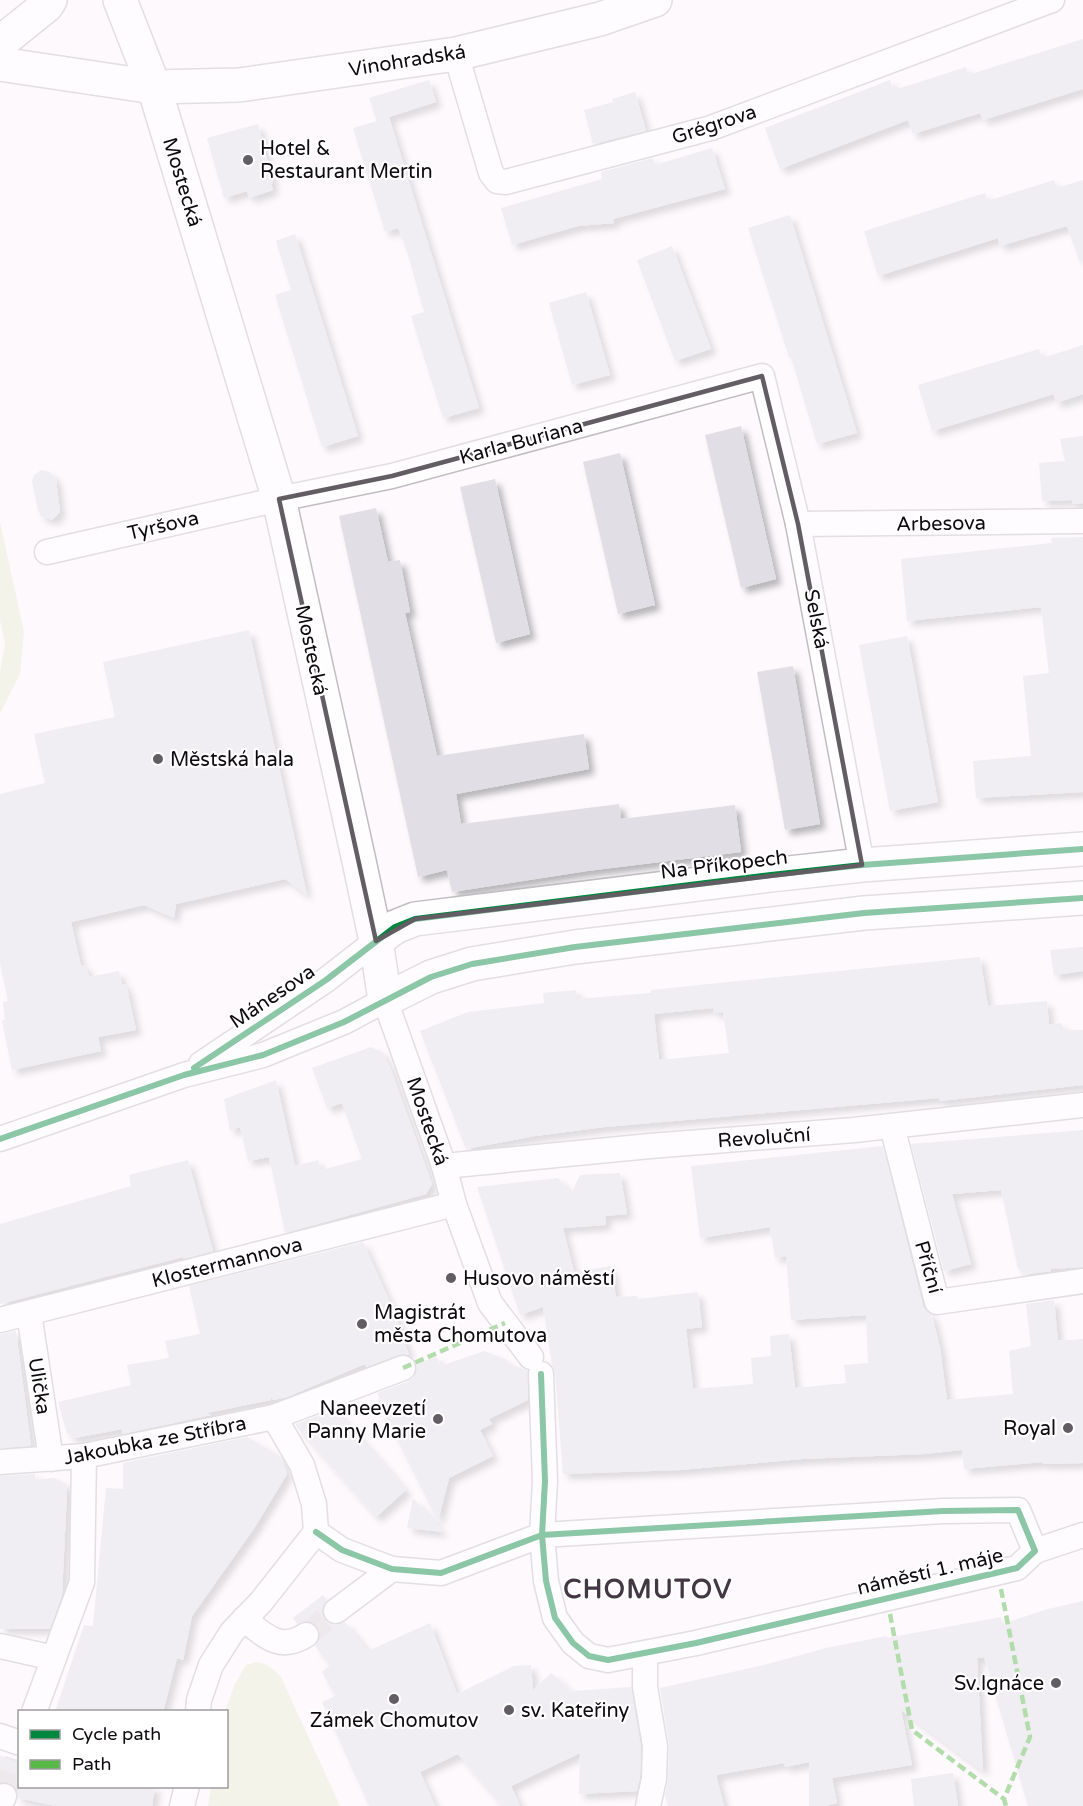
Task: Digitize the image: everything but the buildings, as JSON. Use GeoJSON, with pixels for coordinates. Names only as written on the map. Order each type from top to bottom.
{"type":"FeatureCollection","features":[{"type":"Feature","properties":{"kind":"street"},"geometry":{"type":"LineString","coordinates":[[0,43],[46,6],[50,0]]}},
{"type":"Feature","properties":{"kind":"street","name":"Mostecká"},"geometry":{"type":"LineString","coordinates":[[120,0],[154,87],[279,499],[376,942],[385,1000],[444,1166],[453,1204],[490,1304],[536,1365],[545,1481],[542,1535]]}},
{"type":"Feature","properties":{"kind":"street","name":"Vinohradská"},"geometry":{"type":"LineString","coordinates":[[0,64],[154,87],[239,85],[456,54],[600,19],[655,0]]}},
{"type":"Feature","properties":{"kind":"street","name":"Grégrova"},"geometry":{"type":"LineString","coordinates":[[456,54],[491,173],[497,181],[506,182],[711,128],[1052,0]]}},
{"type":"Feature","properties":{"kind":"street","name":"Karla Buriana"},"geometry":{"type":"LineString","coordinates":[[279,499],[392,476],[762,376]]}},
{"type":"Feature","properties":{"kind":"street","name":"Selská"},"geometry":{"type":"LineString","coordinates":[[762,376],[798,524],[862,865]]}},
{"type":"Feature","properties":{"kind":"street","name":"Tyršova"},"geometry":{"type":"LineString","coordinates":[[47,552],[279,499]]}},
{"type":"Feature","properties":{"kind":"street","name":"Arbesova"},"geometry":{"type":"LineString","coordinates":[[798,524],[1083,521]]}},
{"type":"Feature","properties":{"kind":"street","name":"Na Příkopech"},"geometry":{"type":"LineString","coordinates":[[376,942],[395,927],[415,919],[862,865],[1083,849]]}},
{"type":"Feature","properties":{"kind":"street"},"geometry":{"type":"LineString","coordinates":[[385,1000],[431,977],[472,964],[575,947],[864,914],[1083,898]]}},
{"type":"Feature","properties":{"kind":"street","name":"Mánesova"},"geometry":{"type":"LineString","coordinates":[[184,1075],[326,980],[376,942]]}},
{"type":"Feature","properties":{"kind":"street","name":"Mánesova"},"geometry":{"type":"LineString","coordinates":[[0,1139],[184,1075],[263,1055],[344,1022],[385,1000]]}},
{"type":"Feature","properties":{"kind":"street","name":"Revoluční"},"geometry":{"type":"LineString","coordinates":[[444,1166],[892,1126],[1083,1105]]}},
{"type":"Feature","properties":{"kind":"street","name":"Příční"},"geometry":{"type":"LineString","coordinates":[[892,1126],[937,1302],[1083,1281]]}},
{"type":"Feature","properties":{"kind":"street","name":"Klostermannova"},"geometry":{"type":"LineString","coordinates":[[0,1320],[453,1204]]}},
{"type":"Feature","properties":{"kind":"street","name":"Ulička"},"geometry":{"type":"LineString","coordinates":[[29,1313],[51,1459]]}},
{"type":"Feature","properties":{"kind":"street"},"geometry":{"type":"LineString","coordinates":[[198,1710],[199,1700],[211,1665],[232,1632],[261,1602],[316,1532],[314,1504],[302,1465],[274,1417],[404,1368]]}},
{"type":"Feature","properties":{"kind":"street","name":"Jakoubka ze Stříbra"},"geometry":{"type":"LineString","coordinates":[[0,1462],[84,1456],[274,1417]]}},
{"type":"Feature","properties":{"kind":"street"},"geometry":{"type":"LineString","coordinates":[[35,1710],[82,1582],[84,1456]]}},
{"type":"Feature","properties":{"kind":"street","name":"náměstí 1. máje"},"geometry":{"type":"LineString","coordinates":[[316,1532],[342,1550],[392,1569],[441,1573],[542,1535],[944,1511],[1018,1510],[1035,1551],[1017,1568],[609,1660],[589,1656],[573,1643],[555,1618],[546,1581],[542,1535]]}},
{"type":"Feature","properties":{"kind":"street"},"geometry":{"type":"LineString","coordinates":[[1035,1551],[1083,1535]]}},
{"type":"Feature","properties":{"kind":"street"},"geometry":{"type":"LineString","coordinates":[[336,1611],[392,1569]]}},
{"type":"Feature","properties":{"kind":"street"},"geometry":{"type":"LineString","coordinates":[[244,1619],[277,1642],[295,1642],[306,1635]]}},
{"type":"Feature","properties":{"kind":"street"},"geometry":{"type":"LineString","coordinates":[[0,1646],[54,1658]]}},
{"type":"Feature","properties":{"kind":"street"},"geometry":{"type":"LineString","coordinates":[[645,1653],[645,1687],[655,1746],[654,1779],[648,1806]]}},
{"type":"Feature","properties":{"kind":"street"},"geometry":{"type":"LineString","coordinates":[[0,1736],[18,1751]]}},
{"type":"Feature","properties":{"kind":"street"},"geometry":{"type":"LineString","coordinates":[[182,1806],[186,1788]]}},
{"type":"Feature","properties":{"kind":"highlighted area"},"geometry":{"type":"Polygon","coordinates":[[[762,376],[798,524],[862,865],[415,919],[376,941],[279,499],[392,476],[762,376]]]}},
{"type":"Feature","properties":{"kind":"green space"},"geometry":{"type":"Polygon","coordinates":[[[0,522],[24,632],[20,674],[0,714],[0,672],[5,644],[0,620],[0,522]]]}},
{"type":"Feature","properties":{"kind":"green space"},"geometry":{"type":"Polygon","coordinates":[[[256,1662],[267,1665],[281,1677],[340,1806],[208,1806],[211,1788],[228,1788],[228,1710],[225,1710],[235,1684],[246,1665],[256,1662]]]}},
{"type":"Feature","properties":{"kind":"tunnel"},"geometry":{"type":"LineString","coordinates":[[306,1635],[336,1611]]}},
{"type":"Feature","properties":{"kind":"tunnel"},"geometry":{"type":"LineString","coordinates":[[4,1796],[17,1760]]}},
{"type":"Feature","properties":{"kind":"marked path"},"geometry":{"type":"LineString","coordinates":[[403,1368],[505,1323]]}},
{"type":"Feature","properties":{"kind":"marked path"},"geometry":{"type":"LineString","coordinates":[[1001,1589],[1030,1737],[1004,1799],[1006,1806]]}},
{"type":"Feature","properties":{"kind":"marked path"},"geometry":{"type":"LineString","coordinates":[[890,1614],[912,1730],[1004,1799]]}},
{"type":"Feature","properties":{"kind":"cycle path"},"geometry":{"type":"LineString","coordinates":[[194,1068],[326,980],[395,927],[415,919],[862,865],[1083,849]]}},
{"type":"Feature","properties":{"kind":"cycle path"},"geometry":{"type":"LineString","coordinates":[[0,1139],[184,1075],[263,1055],[344,1022],[431,977],[472,964],[575,947],[864,913],[1083,898]]}},
{"type":"Feature","properties":{"kind":"cycle path"},"geometry":{"type":"LineString","coordinates":[[316,1532],[342,1550],[392,1569],[441,1573],[542,1535],[943,1511],[1018,1510],[1035,1551],[1017,1568],[696,1643],[608,1660],[589,1656],[573,1643],[555,1618],[546,1581],[542,1535],[545,1481],[541,1374]]}},
{"type":"Feature","properties":{"kind":"place","name":"Hotel & Restaurant Mertin"},"geometry":{"type":"Point","coordinates":[248,160]}},
{"type":"Feature","properties":{"kind":"place","name":"Městská hala"},"geometry":{"type":"Point","coordinates":[158,759]}},
{"type":"Feature","properties":{"kind":"place","name":"Husovo náměstí"},"geometry":{"type":"Point","coordinates":[451,1278]}},
{"type":"Feature","properties":{"kind":"place","name":"Magistrát města Chomutova"},"geometry":{"type":"Point","coordinates":[362,1324]}},
{"type":"Feature","properties":{"kind":"place","name":"Naneevzetí Panny Marie"},"geometry":{"type":"Point","coordinates":[438,1419]}},
{"type":"Feature","properties":{"kind":"place","name":"Royal"},"geometry":{"type":"Point","coordinates":[1068,1428]}},
{"type":"Feature","properties":{"kind":"place","name":"Sv.Ignáce"},"geometry":{"type":"Point","coordinates":[1056,1683]}},
{"type":"Feature","properties":{"kind":"place","name":"Zámek Chomutov"},"geometry":{"type":"Point","coordinates":[394,1699]}},
{"type":"Feature","properties":{"kind":"place","name":"sv. Kateřiny"},"geometry":{"type":"Point","coordinates":[509,1710]}},
{"type":"Feature","properties":{"kind":"district","name":"CHOMUTOV"},"geometry":{"type":"Point","coordinates":[648,1589]}}]}
